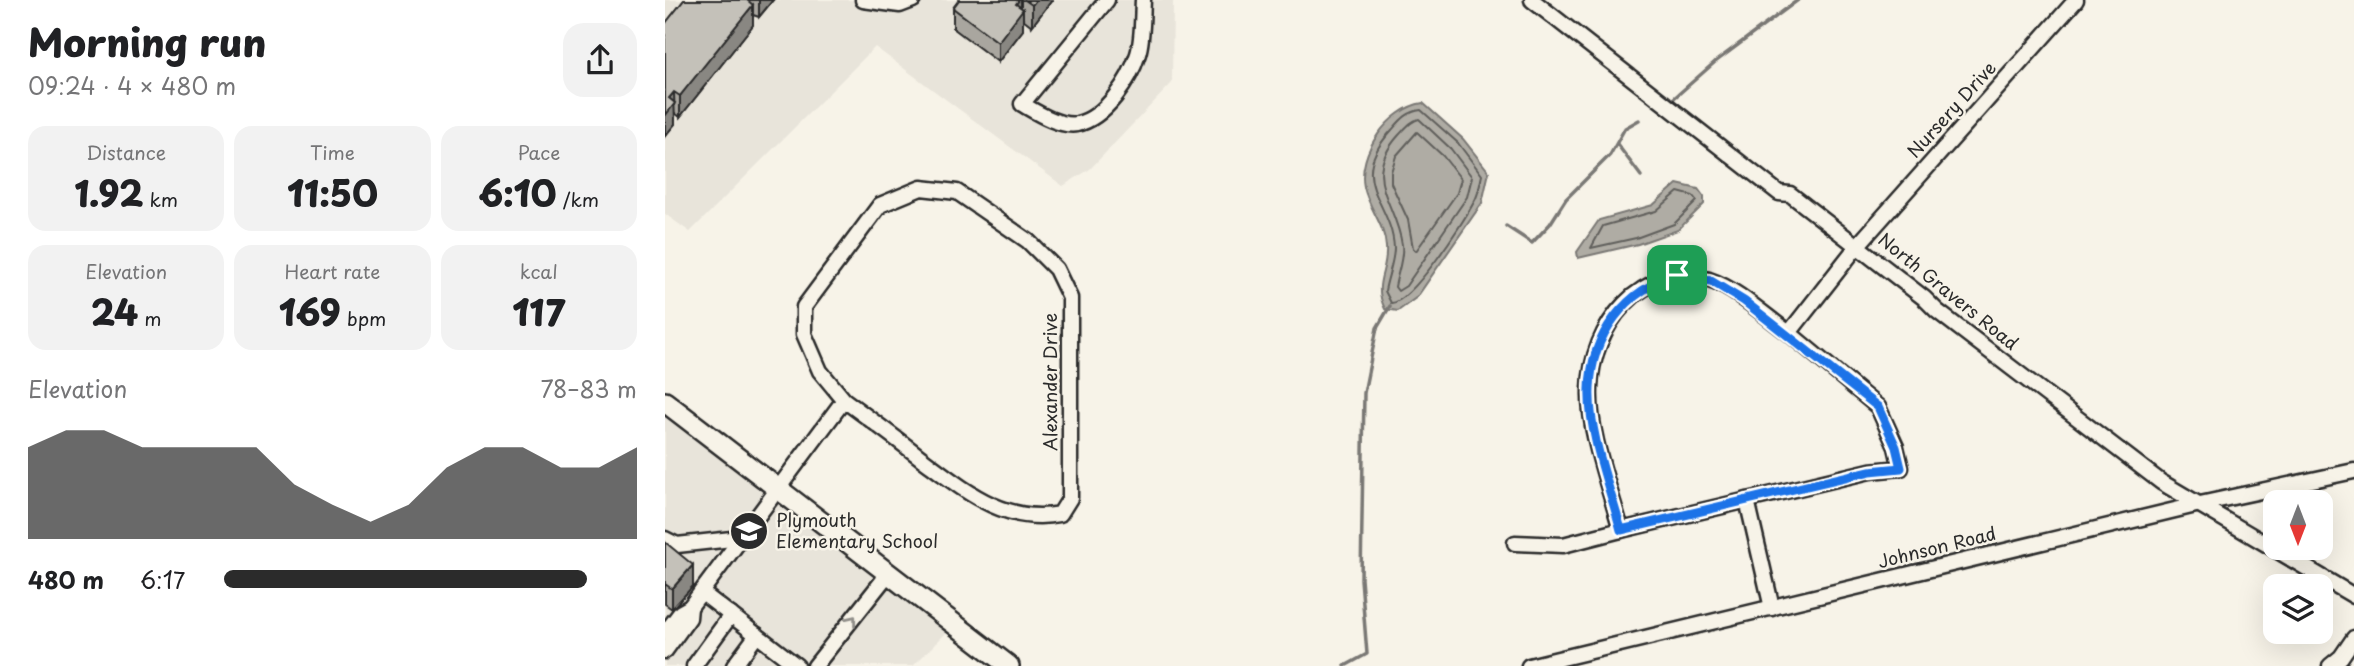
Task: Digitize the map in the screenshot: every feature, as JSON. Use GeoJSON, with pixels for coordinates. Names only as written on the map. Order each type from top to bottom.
{"type":"FeatureCollection","features":[{"type":"Feature","properties":{"kind":"main road"},"geometry":{"type":"LineString","coordinates":[[665,402],[1009,666]]}},
{"type":"Feature","properties":{"kind":"street"},"geometry":{"type":"LineString","coordinates":[[863,0],[900,5],[913,0]]}},
{"type":"Feature","properties":{"kind":"street"},"geometry":{"type":"LineString","coordinates":[[1107,0],[1022,104],[1043,117],[1074,125],[1093,118],[1127,82],[1139,51],[1143,0]]}},
{"type":"Feature","properties":{"kind":"street","name":"North Gravers Road"},"geometry":{"type":"LineString","coordinates":[[1532,0],[1779,193],[1790,194],[1937,311],[2151,474],[2354,596]]}},
{"type":"Feature","properties":{"kind":"street","name":"Nursery Drive"},"geometry":{"type":"LineString","coordinates":[[1789,333],[1858,246],[2075,0]]}},
{"type":"Feature","properties":{"kind":"street","name":"Alexander Drive"},"geometry":{"type":"LineString","coordinates":[[921,188],[957,192],[1028,240],[1056,269],[1070,298],[1070,498],[1060,514],[1042,517],[1014,514],[977,499],[844,400],[820,371],[804,334],[804,307],[880,205],[921,188]]}},
{"type":"Feature","properties":{"kind":"street"},"geometry":{"type":"LineString","coordinates":[[1515,543],[1563,545],[1870,471],[1901,468],[1896,447],[1878,407],[1789,333],[1711,281],[1677,275],[1653,281],[1621,307],[1599,342],[1590,389],[1595,430],[1621,530]]}},
{"type":"Feature","properties":{"kind":"street"},"geometry":{"type":"LineString","coordinates":[[665,633],[681,612],[690,607],[844,400]]}},
{"type":"Feature","properties":{"kind":"street","name":"Johnson Road"},"geometry":{"type":"LineString","coordinates":[[1529,666],[2200,505],[2354,471]]}},
{"type":"Feature","properties":{"kind":"street"},"geometry":{"type":"LineString","coordinates":[[1747,500],[1772,608]]}},
{"type":"Feature","properties":{"kind":"street"},"geometry":{"type":"LineString","coordinates":[[665,539],[677,545],[741,538]]}},
{"type":"Feature","properties":{"kind":"street"},"geometry":{"type":"LineString","coordinates":[[815,666],[888,574]]}},
{"type":"Feature","properties":{"kind":"street"},"geometry":{"type":"LineString","coordinates":[[701,592],[757,635],[781,661],[797,666]]}},
{"type":"Feature","properties":{"kind":"street"},"geometry":{"type":"LineString","coordinates":[[665,651],[689,618],[690,607]]}},
{"type":"Feature","properties":{"kind":"street"},"geometry":{"type":"LineString","coordinates":[[694,666],[731,615]]}},
{"type":"Feature","properties":{"kind":"street"},"geometry":{"type":"LineString","coordinates":[[734,666],[757,635]]}},
{"type":"Feature","properties":{"kind":"street"},"geometry":{"type":"LineString","coordinates":[[2330,666],[2341,657],[2354,638]]}},
{"type":"Feature","properties":{"kind":"shaded area"},"geometry":{"type":"Polygon","coordinates":[[[665,0],[1173,0],[1172,83],[1090,169],[1063,186],[875,47],[690,232],[665,214],[665,0]]]}},
{"type":"Feature","properties":{"kind":"shaded area","name":"Plymouth Elementary School"},"geometry":{"type":"Polygon","coordinates":[[[665,402],[954,625],[913,666],[665,666],[665,402]]]}},
{"type":"Feature","properties":{"kind":"water"},"geometry":{"type":"Polygon","coordinates":[[[1423,103],[1463,139],[1489,172],[1482,203],[1417,297],[1398,311],[1385,309],[1381,300],[1380,284],[1386,256],[1385,239],[1366,195],[1363,174],[1365,160],[1378,134],[1398,113],[1423,103]]]}},
{"type":"Feature","properties":{"kind":"water"},"geometry":{"type":"Polygon","coordinates":[[[1677,184],[1698,189],[1704,197],[1704,204],[1678,230],[1638,244],[1578,258],[1577,252],[1599,220],[1653,205],[1677,184]]]}},
{"type":"Feature","properties":{"kind":"building"},"geometry":{"type":"Polygon","coordinates":[[[684,0],[747,0],[753,5],[680,96],[674,92],[669,98],[675,103],[665,116],[665,24],[684,0]]]}},
{"type":"Feature","properties":{"kind":"building"},"geometry":{"type":"Polygon","coordinates":[[[959,0],[1019,0],[1016,4],[1023,9],[998,42],[953,8],[959,0]]]}},
{"type":"Feature","properties":{"kind":"building"},"geometry":{"type":"Polygon","coordinates":[[[665,542],[693,565],[672,589],[665,584],[665,542]]]}},
{"type":"Feature","properties":{"kind":"waterway"},"geometry":{"type":"LineString","coordinates":[[1673,99],[1715,62],[1798,0]]}},
{"type":"Feature","properties":{"kind":"waterway"},"geometry":{"type":"LineString","coordinates":[[1506,226],[1532,243],[1550,224],[1566,199],[1610,155],[1625,128],[1639,120]]}},
{"type":"Feature","properties":{"kind":"waterway"},"geometry":{"type":"LineString","coordinates":[[1617,144],[1641,176]]}},
{"type":"Feature","properties":{"kind":"waterway"},"geometry":{"type":"LineString","coordinates":[[1345,666],[1367,654],[1361,579],[1364,393],[1377,328],[1390,306]]}},
{"type":"Feature","properties":{"kind":"place","name":"Plymouth Elementary School"},"geometry":{"type":"Point","coordinates":[749,531]}},
{"type":"Feature","properties":{"kind":"route"},"geometry":{"type":"LineString","coordinates":[[1677,275],[1711,281],[1744,301],[1789,333],[1878,407],[1896,447],[1901,468],[1870,471],[1621,530],[1595,430],[1590,389],[1599,342],[1621,307],[1653,281],[1677,275]]}}]}
